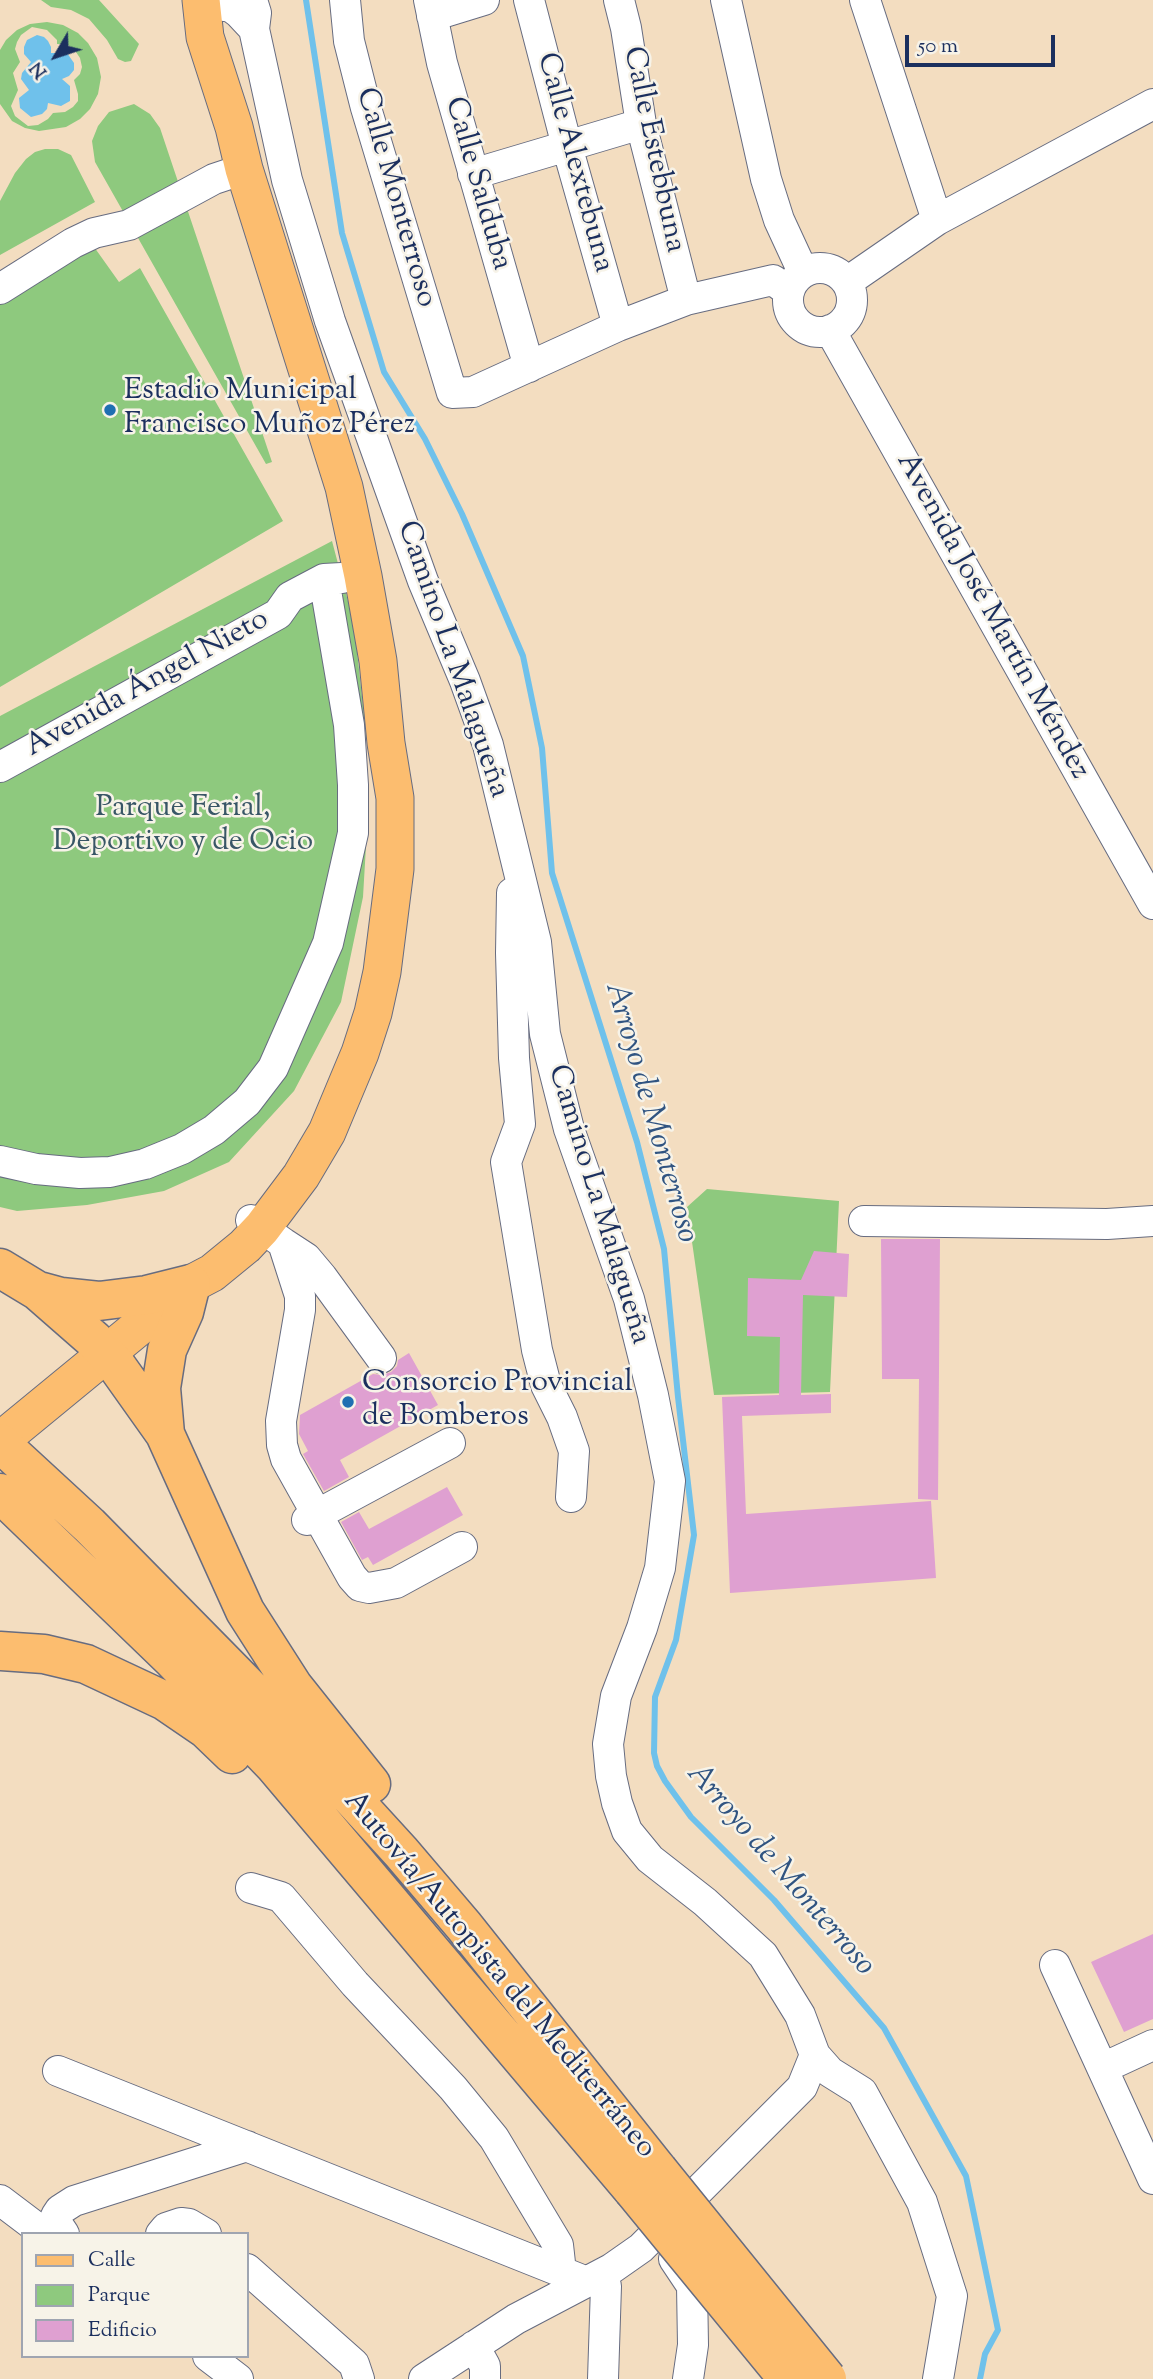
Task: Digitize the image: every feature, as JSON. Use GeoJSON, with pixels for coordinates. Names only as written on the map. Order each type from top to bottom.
{"type":"FeatureCollection","features":[{"type":"Feature","properties":{"kind":"highway"},"geometry":{"type":"LineString","coordinates":[[0,1268],[38,1291],[94,1340],[165,1434],[245,1611],[293,1686],[414,1838],[464,1926]]}},
{"type":"Feature","properties":{"kind":"highway"},"geometry":{"type":"LineString","coordinates":[[38,1291],[61,1297],[99,1301],[147,1295],[191,1284],[184,1312],[167,1350],[161,1388],[165,1434]]}},
{"type":"Feature","properties":{"kind":"highway","name":"Autovía/Autopista del Mediterráneo"},"geometry":{"type":"LineString","coordinates":[[0,1442],[89,1525],[275,1714],[401,1852],[464,1926],[788,2379]]}},
{"type":"Feature","properties":{"kind":"highway","name":"Autovía/Autopista del Mediterráneo"},"geometry":{"type":"LineString","coordinates":[[0,1493],[172,1659],[274,1765],[341,1844],[827,2379]]}},
{"type":"Feature","properties":{"kind":"highway"},"geometry":{"type":"LineString","coordinates":[[0,1651],[44,1654],[86,1664],[165,1701],[206,1729],[255,1776],[341,1844]]}},
{"type":"Feature","properties":{"kind":"main road"},"geometry":{"type":"LineString","coordinates":[[0,1442],[191,1284],[204,1266],[265,1230],[287,1170],[319,1114],[344,1050],[360,993],[377,888],[386,743],[378,661],[344,487],[244,169],[234,127],[228,6]]}},
{"type":"Feature","properties":{"kind":"street","name":"Calle Monterroso"},"geometry":{"type":"LineString","coordinates":[[345,0],[349,41],[366,108],[452,393],[473,392],[529,367]]}},
{"type":"Feature","properties":{"kind":"street"},"geometry":{"type":"LineString","coordinates":[[431,8],[484,0]]}},
{"type":"Feature","properties":{"kind":"street","name":"Calle Alextebuna"},"geometry":{"type":"LineString","coordinates":[[529,0],[618,326]]}},
{"type":"Feature","properties":{"kind":"street","name":"Calle Estebbuna"},"geometry":{"type":"LineString","coordinates":[[619,0],[641,124],[686,300]]}},
{"type":"Feature","properties":{"kind":"street"},"geometry":{"type":"LineString","coordinates":[[726,0],[766,179],[796,281]]}},
{"type":"Feature","properties":{"kind":"street"},"geometry":{"type":"LineString","coordinates":[[865,0],[937,220]]}},
{"type":"Feature","properties":{"kind":"street","name":"Camino La Malagueña"},"geometry":{"type":"LineString","coordinates":[[228,6],[287,180],[330,321],[423,581],[465,681],[488,746],[536,942],[545,1034],[569,1129],[629,1299],[653,1395],[670,1481],[660,1568],[642,1628],[616,1696],[608,1744],[617,1803],[627,1831],[650,1859],[705,1902],[763,1955],[800,2015],[815,2055],[830,2072],[862,2092],[922,2202],[952,2296],[938,2379]]}},
{"type":"Feature","properties":{"kind":"street","name":"Calle Salduba"},"geometry":{"type":"LineString","coordinates":[[431,8],[442,63],[529,367]]}},
{"type":"Feature","properties":{"kind":"street"},"geometry":{"type":"LineString","coordinates":[[847,282],[937,220],[1153,104]]}},
{"type":"Feature","properties":{"kind":"street"},"geometry":{"type":"LineString","coordinates":[[473,174],[641,124]]}},
{"type":"Feature","properties":{"kind":"street"},"geometry":{"type":"LineString","coordinates":[[0,289],[73,243],[94,233],[129,225],[214,179],[244,169]]}},
{"type":"Feature","properties":{"kind":"street"},"geometry":{"type":"LineString","coordinates":[[815,268],[827,268],[838,273],[847,282],[852,294],[852,306],[847,318],[838,327],[812,332],[800,326],[791,316],[787,303],[796,281],[815,268]]}},
{"type":"Feature","properties":{"kind":"street"},"geometry":{"type":"LineString","coordinates":[[529,367],[618,326],[686,300],[773,280],[796,281]]}},
{"type":"Feature","properties":{"kind":"street","name":"Avenida José Martín Méndez"},"geometry":{"type":"LineString","coordinates":[[830,330],[1153,904]]}},
{"type":"Feature","properties":{"kind":"street","name":"Avenida Ángel Nieto"},"geometry":{"type":"LineString","coordinates":[[0,767],[278,614],[290,597],[324,579],[363,576]]}},
{"type":"Feature","properties":{"kind":"street"},"geometry":{"type":"LineString","coordinates":[[1,1158],[36,1169],[80,1173],[110,1172],[145,1164],[182,1149],[214,1130],[247,1102],[273,1068],[328,943],[353,833],[349,725],[324,579]]}},
{"type":"Feature","properties":{"kind":"street","name":"Avenida Ángel Nieto"},"geometry":{"type":"LineString","coordinates":[[0,744],[270,597],[290,597]]}},
{"type":"Feature","properties":{"kind":"street"},"geometry":{"type":"LineString","coordinates":[[522,885],[512,893],[511,953],[514,1058],[520,1124],[506,1162],[537,1350],[546,1385],[562,1417],[574,1451],[571,1497]]}},
{"type":"Feature","properties":{"kind":"street"},"geometry":{"type":"LineString","coordinates":[[864,1222],[1107,1224],[1153,1220]]}},
{"type":"Feature","properties":{"kind":"street"},"geometry":{"type":"LineString","coordinates":[[265,1230],[294,1281],[270,1420],[269,1443],[276,1465],[311,1517],[351,1601],[362,1608],[372,1606],[387,1597],[396,1583],[462,1547]]}},
{"type":"Feature","properties":{"kind":"street"},"geometry":{"type":"LineString","coordinates":[[265,1230],[306,1258],[381,1358]]}},
{"type":"Feature","properties":{"kind":"street"},"geometry":{"type":"LineString","coordinates":[[311,1517],[450,1443]]}},
{"type":"Feature","properties":{"kind":"street"},"geometry":{"type":"LineString","coordinates":[[251,1888],[281,1897],[355,1984],[453,2088],[495,2138],[558,2245],[583,2276]]}},
{"type":"Feature","properties":{"kind":"street"},"geometry":{"type":"LineString","coordinates":[[1055,1965],[1153,2179]]}},
{"type":"Feature","properties":{"kind":"street"},"geometry":{"type":"LineString","coordinates":[[1102,2068],[1153,2045]]}},
{"type":"Feature","properties":{"kind":"street"},"geometry":{"type":"LineString","coordinates":[[424,2379],[583,2276],[641,2248],[802,2087],[815,2055]]}},
{"type":"Feature","properties":{"kind":"street"},"geometry":{"type":"LineString","coordinates":[[58,2071],[606,2286],[603,2379]]}},
{"type":"Feature","properties":{"kind":"street"},"geometry":{"type":"LineString","coordinates":[[63,2232],[56,2222],[56,2216],[74,2201],[247,2146]]}},
{"type":"Feature","properties":{"kind":"street"},"geometry":{"type":"LineString","coordinates":[[0,2200],[42,2232]]}},
{"type":"Feature","properties":{"kind":"street"},"geometry":{"type":"LineString","coordinates":[[163,2232],[166,2228],[181,2223],[189,2224],[203,2232]]}},
{"type":"Feature","properties":{"kind":"street"},"geometry":{"type":"LineString","coordinates":[[656,2233],[692,2286],[693,2344],[688,2379]]}},
{"type":"Feature","properties":{"kind":"street"},"geometry":{"type":"LineString","coordinates":[[248,2270],[354,2364],[359,2379]]}},
{"type":"Feature","properties":{"kind":"street"},"geometry":{"type":"LineString","coordinates":[[474,2346],[485,2367],[485,2379]]}},
{"type":"Feature","properties":{"kind":"street"},"geometry":{"type":"LineString","coordinates":[[211,2358],[238,2379]]}},
{"type":"Feature","properties":{"kind":"green space"},"geometry":{"type":"Polygon","coordinates":[[[41,0],[99,0],[139,44],[131,61],[118,59],[107,40],[89,19],[71,10],[51,7],[41,0]]]}},
{"type":"Feature","properties":{"kind":"green space"},"geometry":{"type":"Polygon","coordinates":[[[47,22],[63,25],[78,33],[97,58],[101,77],[98,94],[90,109],[66,127],[39,131],[25,128],[12,121],[0,104],[0,50],[17,30],[30,24],[47,22]],[[32,27],[21,35],[15,49],[20,62],[13,73],[18,90],[11,106],[15,116],[28,126],[38,125],[53,113],[65,112],[78,101],[74,80],[82,67],[80,58],[74,49],[66,44],[57,44],[57,40],[47,30],[32,27]]]}},
{"type":"Feature","properties":{"kind":"green space"},"geometry":{"type":"Polygon","coordinates":[[[134,104],[150,114],[160,128],[272,462],[266,464],[95,162],[92,141],[98,126],[109,112],[134,104]]]}},
{"type":"Feature","properties":{"kind":"green space"},"geometry":{"type":"Polygon","coordinates":[[[45,149],[58,149],[71,155],[95,202],[0,255],[0,201],[26,159],[45,149]]]}},
{"type":"Feature","properties":{"kind":"green space","name":"Estadio Municipal Francisco Muñoz Pérez"},"geometry":{"type":"Polygon","coordinates":[[[92,244],[119,282],[140,268],[283,521],[0,687],[0,299],[92,244]]]}},
{"type":"Feature","properties":{"kind":"green space","name":"Parque Ferial, Deportivo y de Ocio"},"geometry":{"type":"Polygon","coordinates":[[[332,541],[354,624],[365,724],[368,812],[363,897],[341,1002],[294,1091],[229,1162],[164,1191],[87,1205],[17,1211],[0,1207],[0,716],[332,541]]]}},
{"type":"Feature","properties":{"kind":"green space"},"geometry":{"type":"Polygon","coordinates":[[[707,1189],[839,1201],[830,1392],[714,1395],[687,1207],[707,1189]]]}},
{"type":"Feature","properties":{"kind":"water"},"geometry":{"type":"Polygon","coordinates":[[[37,35],[48,41],[51,53],[67,53],[74,63],[74,70],[62,79],[70,86],[70,101],[61,106],[48,103],[42,114],[31,117],[20,108],[19,98],[29,90],[21,79],[22,73],[31,62],[24,54],[24,47],[27,40],[37,35]]]}},
{"type":"Feature","properties":{"kind":"building"},"geometry":{"type":"Polygon","coordinates":[[[881,1239],[940,1239],[938,1500],[918,1499],[919,1379],[882,1379],[881,1239]]]}},
{"type":"Feature","properties":{"kind":"building"},"geometry":{"type":"Polygon","coordinates":[[[814,1251],[849,1254],[847,1297],[803,1295],[801,1395],[831,1394],[831,1413],[742,1416],[746,1514],[931,1501],[936,1578],[730,1593],[722,1397],[779,1395],[780,1337],[747,1336],[748,1278],[801,1280],[814,1251]]]}},
{"type":"Feature","properties":{"kind":"building"},"geometry":{"type":"Polygon","coordinates":[[[409,1353],[438,1405],[340,1460],[349,1477],[324,1491],[303,1454],[308,1451],[299,1434],[300,1415],[373,1374],[391,1372],[397,1366],[398,1360],[409,1353]]]}},
{"type":"Feature","properties":{"kind":"building"},"geometry":{"type":"Polygon","coordinates":[[[447,1487],[463,1515],[373,1565],[368,1557],[362,1560],[341,1522],[359,1512],[369,1529],[447,1487]]]}},
{"type":"Feature","properties":{"kind":"building"},"geometry":{"type":"Polygon","coordinates":[[[1153,1934],[1153,2019],[1124,2032],[1091,1962],[1153,1934]]]}},
{"type":"Feature","properties":{"kind":"waterway","name":"Arroyo de Monterroso"},"geometry":{"type":"LineString","coordinates":[[306,0],[342,233],[384,372],[425,439],[462,514],[523,656],[542,748],[552,873],[637,1142],[664,1249],[694,1535],[676,1640],[655,1697],[654,1753],[657,1766],[691,1817],[774,1900],[884,2028],[966,2176],[998,2330],[985,2354],[980,2379]]}},
{"type":"Feature","properties":{"kind":"place","name":"Estadio Municipal Francisco Muñoz Pérez"},"geometry":{"type":"Point","coordinates":[110,410]}},
{"type":"Feature","properties":{"kind":"place","name":"Consorcio Provincial de Bomberos"},"geometry":{"type":"Point","coordinates":[348,1402]}}]}
